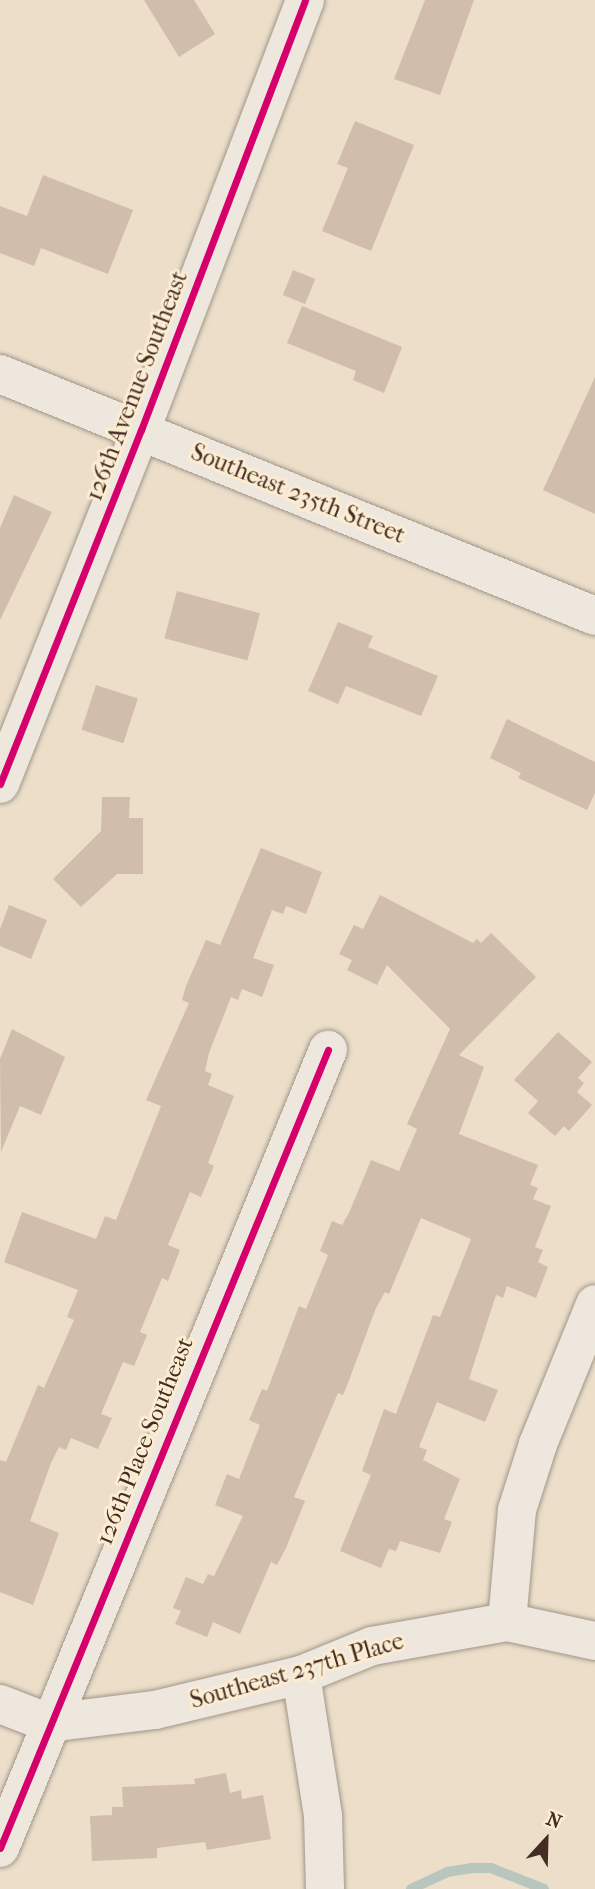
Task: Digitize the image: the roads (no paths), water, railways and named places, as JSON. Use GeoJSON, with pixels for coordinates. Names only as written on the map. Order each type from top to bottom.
{"type":"FeatureCollection","features":[{"type":"Feature","properties":{"kind":"street","name":"126th Avenue Southeast"},"geometry":{"type":"LineString","coordinates":[[0,784],[141,430],[305,0]]}},
{"type":"Feature","properties":{"kind":"street","name":"Southeast 235th Street"},"geometry":{"type":"LineString","coordinates":[[0,374],[595,616]]}},
{"type":"Feature","properties":{"kind":"street","name":"126th Place Southeast"},"geometry":{"type":"LineString","coordinates":[[0,1848],[49,1723],[328,1050]]}},
{"type":"Feature","properties":{"kind":"street"},"geometry":{"type":"LineString","coordinates":[[507,1622],[517,1510],[538,1444],[595,1304]]}},
{"type":"Feature","properties":{"kind":"street","name":"Southeast 237th Place"},"geometry":{"type":"LineString","coordinates":[[0,1704],[49,1723],[156,1710],[301,1675],[372,1646],[507,1622],[595,1641]]}},
{"type":"Feature","properties":{"kind":"street"},"geometry":{"type":"LineString","coordinates":[[301,1675],[323,1816],[325,1889]]}},
{"type":"Feature","properties":{"kind":"waterway"},"geometry":{"type":"LineString","coordinates":[[411,1889],[447,1872],[471,1868],[491,1868],[544,1889]]}}]}
